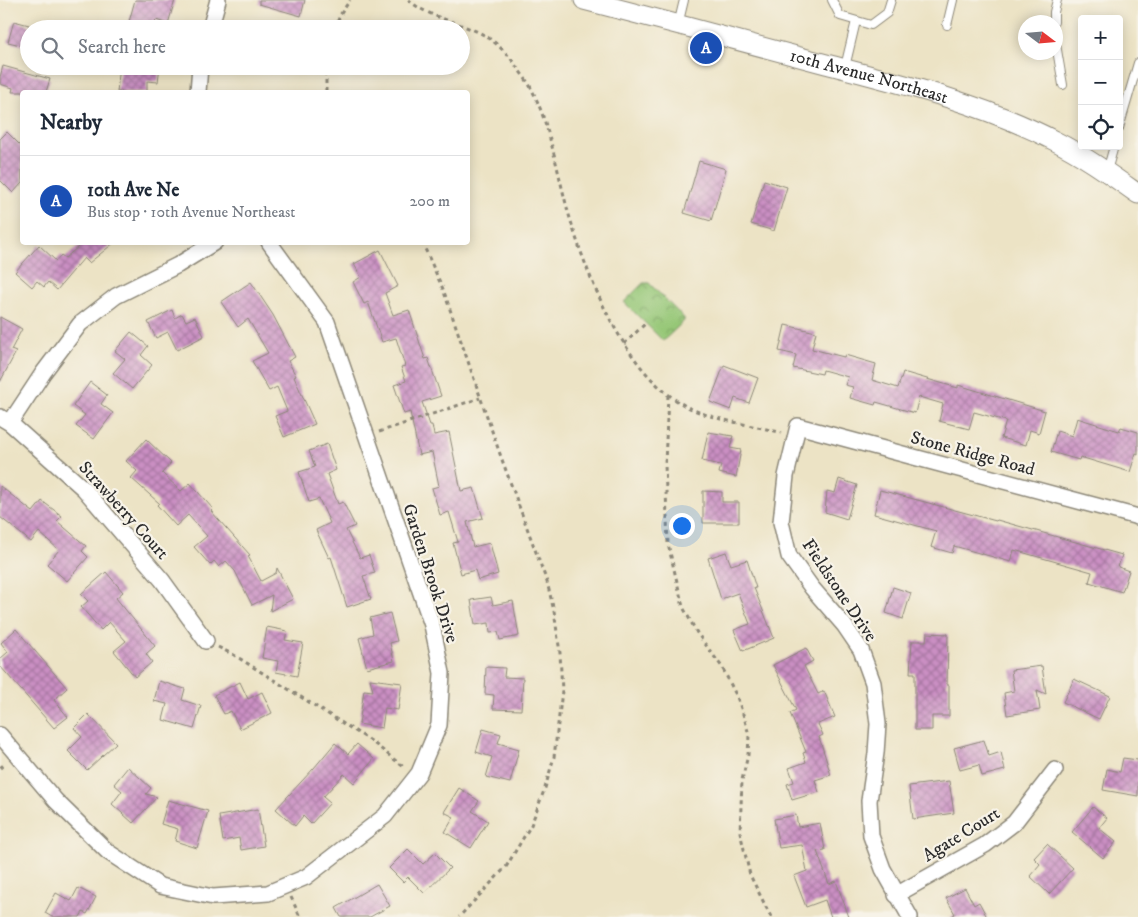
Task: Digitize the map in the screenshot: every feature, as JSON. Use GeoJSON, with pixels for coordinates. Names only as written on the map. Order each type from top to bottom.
{"type":"FeatureCollection","features":[{"type":"Feature","properties":{"kind":"street"},"geometry":{"type":"LineString","coordinates":[[212,20],[218,0]]}},
{"type":"Feature","properties":{"kind":"street","name":"10th Avenue Northeast"},"geometry":{"type":"LineString","coordinates":[[584,0],[844,68],[914,88],[1004,118],[1055,141],[1107,172],[1138,194]]}},
{"type":"Feature","properties":{"kind":"street"},"geometry":{"type":"LineString","coordinates":[[198,90],[199,75]]}},
{"type":"Feature","properties":{"kind":"street"},"geometry":{"type":"LineString","coordinates":[[5,420],[80,324],[116,296],[178,265],[210,245]]}},
{"type":"Feature","properties":{"kind":"street","name":"Garden Brook Drive"},"geometry":{"type":"LineString","coordinates":[[2,743],[56,801],[108,852],[160,886],[214,897],[268,893],[306,877],[385,816],[419,773],[439,725],[442,672],[432,625],[327,322],[271,245]]}},
{"type":"Feature","properties":{"kind":"street","name":"Strawberry Court"},"geometry":{"type":"LineString","coordinates":[[5,420],[84,489],[162,580],[206,641]]}},
{"type":"Feature","properties":{"kind":"street","name":"Stone Ridge Road"},"geometry":{"type":"LineString","coordinates":[[798,426],[1138,517]]}},
{"type":"Feature","properties":{"kind":"street","name":"Fieldstone Drive"},"geometry":{"type":"LineString","coordinates":[[798,426],[786,476],[781,522],[790,556],[812,588],[844,625],[860,650],[872,683],[878,724],[869,801],[871,836],[883,869],[910,917]]}},
{"type":"Feature","properties":{"kind":"street","name":"Agate Court"},"geometry":{"type":"LineString","coordinates":[[896,895],[985,845],[1014,823],[1055,770]]}},
{"type":"Feature","properties":{"kind":"lane"},"geometry":{"type":"LineString","coordinates":[[678,25],[684,0]]}},
{"type":"Feature","properties":{"kind":"lane"},"geometry":{"type":"LineString","coordinates":[[832,0],[840,16],[871,25],[887,13],[891,0]]}},
{"type":"Feature","properties":{"kind":"lane"},"geometry":{"type":"LineString","coordinates":[[947,25],[953,0]]}},
{"type":"Feature","properties":{"kind":"lane"},"geometry":{"type":"LineString","coordinates":[[1054,15],[1057,0]]}},
{"type":"Feature","properties":{"kind":"lane"},"geometry":{"type":"LineString","coordinates":[[844,68],[856,21]]}},
{"type":"Feature","properties":{"kind":"lane"},"geometry":{"type":"LineString","coordinates":[[1059,60],[1063,85]]}},
{"type":"Feature","properties":{"kind":"lane"},"geometry":{"type":"LineString","coordinates":[[1123,114],[1138,63]]}},
{"type":"Feature","properties":{"kind":"lane"},"geometry":{"type":"LineString","coordinates":[[1107,172],[1113,150]]}},
{"type":"Feature","properties":{"kind":"path"},"geometry":{"type":"LineString","coordinates":[[338,20],[350,0]]}},
{"type":"Feature","properties":{"kind":"path"},"geometry":{"type":"LineString","coordinates":[[408,0],[414,5],[448,20]]}},
{"type":"Feature","properties":{"kind":"path"},"geometry":{"type":"LineString","coordinates":[[470,29],[485,35],[515,64],[531,88],[545,125],[570,216],[587,268],[608,315],[624,344],[643,370],[657,386],[686,406],[708,414],[768,429]]}},
{"type":"Feature","properties":{"kind":"path"},"geometry":{"type":"LineString","coordinates":[[326,75],[326,90]]}},
{"type":"Feature","properties":{"kind":"path"},"geometry":{"type":"LineString","coordinates":[[423,245],[443,289],[501,457],[548,582],[560,653],[562,691],[554,757],[531,825],[506,867],[459,917]]}},
{"type":"Feature","properties":{"kind":"path"},"geometry":{"type":"LineString","coordinates":[[624,344],[646,323]]}},
{"type":"Feature","properties":{"kind":"path"},"geometry":{"type":"LineString","coordinates":[[668,395],[665,464],[668,544],[683,607],[696,633],[722,667],[737,697],[744,717],[749,736],[748,755],[742,780],[740,832],[750,875],[771,917]]}},
{"type":"Feature","properties":{"kind":"path"},"geometry":{"type":"LineString","coordinates":[[367,436],[480,398]]}},
{"type":"Feature","properties":{"kind":"path"},"geometry":{"type":"LineString","coordinates":[[206,641],[234,655],[371,741],[387,752],[416,778]]}},
{"type":"Feature","properties":{"kind":"green space"},"geometry":{"type":"Polygon","coordinates":[[[643,283],[649,283],[684,318],[684,321],[663,341],[624,302],[643,283]]]}},
{"type":"Feature","properties":{"kind":"building"},"geometry":{"type":"Polygon","coordinates":[[[135,0],[175,0],[169,20],[129,20],[135,0]]]}},
{"type":"Feature","properties":{"kind":"building"},"geometry":{"type":"Polygon","coordinates":[[[259,0],[305,0],[301,16],[259,4],[259,0]]]}},
{"type":"Feature","properties":{"kind":"building"},"geometry":{"type":"Polygon","coordinates":[[[14,21],[20,23],[20,45],[8,42],[14,21]]]}},
{"type":"Feature","properties":{"kind":"building"},"geometry":{"type":"Polygon","coordinates":[[[3,66],[20,71],[20,75],[36,75],[50,79],[47,90],[20,90],[20,92],[12,92],[13,88],[0,84],[3,66]]]}},
{"type":"Feature","properties":{"kind":"building"},"geometry":{"type":"Polygon","coordinates":[[[119,75],[159,75],[158,82],[147,81],[147,90],[117,90],[119,75]]]}},
{"type":"Feature","properties":{"kind":"building"},"geometry":{"type":"Polygon","coordinates":[[[7,132],[20,145],[20,185],[13,193],[0,180],[0,139],[7,132]]]}},
{"type":"Feature","properties":{"kind":"building"},"geometry":{"type":"Polygon","coordinates":[[[699,161],[726,169],[711,221],[684,213],[699,161]]]}},
{"type":"Feature","properties":{"kind":"building"},"geometry":{"type":"Polygon","coordinates":[[[764,180],[787,187],[774,231],[751,224],[764,180]]]}},
{"type":"Feature","properties":{"kind":"building"},"geometry":{"type":"Polygon","coordinates":[[[39,245],[56,261],[61,255],[65,258],[80,245],[111,245],[89,263],[84,258],[57,290],[48,282],[44,287],[37,281],[32,287],[15,272],[39,245]]]}},
{"type":"Feature","properties":{"kind":"building"},"geometry":{"type":"Polygon","coordinates":[[[380,250],[398,286],[385,293],[393,315],[409,310],[425,359],[428,358],[441,396],[422,402],[430,425],[432,425],[434,435],[449,432],[461,491],[474,488],[483,518],[467,522],[473,547],[490,543],[498,574],[478,580],[475,570],[461,574],[453,543],[458,542],[449,512],[440,515],[432,488],[439,486],[432,452],[419,455],[410,412],[404,414],[394,385],[406,381],[401,367],[405,366],[396,338],[382,342],[368,302],[364,304],[353,282],[361,277],[354,264],[380,250]]]}},
{"type":"Feature","properties":{"kind":"building"},"geometry":{"type":"Polygon","coordinates":[[[251,282],[273,315],[295,357],[288,361],[315,424],[284,437],[275,416],[287,411],[277,387],[269,391],[252,361],[268,353],[248,319],[238,327],[221,302],[251,282]]]}},
{"type":"Feature","properties":{"kind":"building"},"geometry":{"type":"Polygon","coordinates":[[[172,310],[175,318],[182,314],[186,321],[195,317],[204,336],[177,350],[168,332],[156,338],[148,322],[172,310]]]}},
{"type":"Feature","properties":{"kind":"building"},"geometry":{"type":"Polygon","coordinates":[[[0,317],[22,329],[11,350],[16,352],[0,382],[0,317]]]}},
{"type":"Feature","properties":{"kind":"building"},"geometry":{"type":"Polygon","coordinates":[[[785,325],[816,332],[812,349],[844,357],[845,355],[876,364],[872,380],[898,388],[903,372],[958,388],[958,385],[1045,411],[1039,433],[1030,430],[1026,445],[1001,438],[1006,421],[974,412],[969,429],[939,421],[943,404],[919,397],[915,413],[876,402],[875,405],[850,398],[853,387],[845,385],[848,377],[823,370],[822,374],[793,368],[796,355],[779,351],[785,325]]]}},
{"type":"Feature","properties":{"kind":"building"},"geometry":{"type":"Polygon","coordinates":[[[131,332],[148,346],[141,355],[152,365],[132,389],[113,373],[125,359],[115,351],[131,332]]]}},
{"type":"Feature","properties":{"kind":"building"},"geometry":{"type":"Polygon","coordinates":[[[724,365],[758,378],[749,403],[735,398],[731,410],[710,402],[724,365]]]}},
{"type":"Feature","properties":{"kind":"building"},"geometry":{"type":"Polygon","coordinates":[[[90,382],[107,395],[101,404],[113,413],[94,439],[76,426],[85,415],[73,406],[90,382]]]}},
{"type":"Feature","properties":{"kind":"building"},"geometry":{"type":"Polygon","coordinates":[[[1077,418],[1119,431],[1121,427],[1138,432],[1138,454],[1136,453],[1130,472],[1080,457],[1079,460],[1051,452],[1057,431],[1072,436],[1077,418]]]}},
{"type":"Feature","properties":{"kind":"building"},"geometry":{"type":"Polygon","coordinates":[[[708,432],[733,436],[730,448],[741,450],[736,477],[719,473],[721,465],[702,461],[708,432]]]}},
{"type":"Feature","properties":{"kind":"building"},"geometry":{"type":"Polygon","coordinates":[[[146,439],[171,463],[162,473],[181,491],[190,483],[213,509],[211,511],[250,555],[248,556],[261,581],[276,573],[277,568],[293,599],[270,611],[272,595],[252,605],[235,571],[226,561],[219,567],[214,561],[210,565],[194,547],[207,536],[188,515],[176,526],[157,505],[159,503],[131,478],[137,471],[126,461],[146,439]]]}},
{"type":"Feature","properties":{"kind":"building"},"geometry":{"type":"Polygon","coordinates":[[[327,444],[336,470],[327,474],[338,504],[343,502],[355,526],[346,530],[360,558],[369,555],[375,573],[363,576],[371,599],[347,607],[331,557],[329,558],[316,530],[330,523],[319,499],[309,502],[299,472],[315,467],[309,451],[327,444]]]}},
{"type":"Feature","properties":{"kind":"building"},"geometry":{"type":"Polygon","coordinates":[[[839,479],[857,485],[847,519],[825,512],[827,491],[835,493],[839,479]]]}},
{"type":"Feature","properties":{"kind":"building"},"geometry":{"type":"Polygon","coordinates":[[[0,486],[33,512],[42,501],[62,516],[57,521],[86,546],[82,551],[88,557],[67,581],[47,564],[59,550],[39,532],[31,542],[0,517],[0,486]]]}},
{"type":"Feature","properties":{"kind":"building"},"geometry":{"type":"Polygon","coordinates":[[[880,490],[1122,555],[1118,567],[1129,571],[1122,592],[1089,582],[1092,572],[1014,550],[1011,562],[954,546],[952,553],[931,547],[936,531],[874,514],[880,490]]]}},
{"type":"Feature","properties":{"kind":"building"},"geometry":{"type":"Polygon","coordinates":[[[703,491],[722,492],[722,502],[739,502],[739,523],[703,523],[703,491]]]}},
{"type":"Feature","properties":{"kind":"building"},"geometry":{"type":"Polygon","coordinates":[[[726,552],[731,565],[747,560],[756,588],[754,588],[774,638],[743,651],[734,630],[750,624],[738,593],[721,599],[708,558],[726,552]]]}},
{"type":"Feature","properties":{"kind":"building"},"geometry":{"type":"Polygon","coordinates":[[[106,572],[123,592],[116,598],[155,646],[146,654],[152,662],[135,677],[114,651],[126,641],[109,622],[101,630],[81,607],[88,601],[81,594],[106,572]]]}},
{"type":"Feature","properties":{"kind":"building"},"geometry":{"type":"Polygon","coordinates":[[[893,587],[911,593],[903,619],[886,613],[893,587]]]}},
{"type":"Feature","properties":{"kind":"building"},"geometry":{"type":"Polygon","coordinates":[[[491,597],[493,605],[513,601],[519,636],[500,640],[498,632],[490,633],[489,623],[475,625],[471,600],[491,597]]]}},
{"type":"Feature","properties":{"kind":"building"},"geometry":{"type":"Polygon","coordinates":[[[390,613],[397,641],[390,643],[394,661],[367,668],[359,638],[373,634],[370,618],[390,613]]]}},
{"type":"Feature","properties":{"kind":"building"},"geometry":{"type":"Polygon","coordinates":[[[267,627],[287,631],[285,640],[303,643],[297,676],[276,672],[278,661],[262,658],[267,627]]]}},
{"type":"Feature","properties":{"kind":"building"},"geometry":{"type":"Polygon","coordinates":[[[16,629],[67,688],[54,700],[68,717],[54,728],[0,666],[0,659],[8,652],[1,643],[16,629]]]}},
{"type":"Feature","properties":{"kind":"building"},"geometry":{"type":"Polygon","coordinates":[[[927,633],[948,634],[947,685],[949,685],[949,716],[932,716],[932,730],[915,730],[915,673],[910,673],[912,641],[926,641],[927,633]]]}},
{"type":"Feature","properties":{"kind":"building"},"geometry":{"type":"Polygon","coordinates":[[[806,648],[813,661],[804,666],[818,694],[824,691],[835,717],[818,724],[823,735],[819,737],[831,775],[815,780],[819,792],[792,800],[787,784],[794,782],[789,768],[806,762],[803,753],[806,752],[790,713],[796,710],[773,665],[806,648]]]}},
{"type":"Feature","properties":{"kind":"building"},"geometry":{"type":"Polygon","coordinates":[[[1042,666],[1046,694],[1037,690],[1040,710],[1007,715],[1004,693],[1014,691],[1011,670],[1042,666]]]}},
{"type":"Feature","properties":{"kind":"building"},"geometry":{"type":"Polygon","coordinates":[[[486,667],[505,668],[504,677],[523,678],[521,710],[493,709],[494,695],[485,694],[486,667]]]}},
{"type":"Feature","properties":{"kind":"building"},"geometry":{"type":"Polygon","coordinates":[[[370,679],[402,683],[398,710],[385,708],[382,728],[359,724],[364,690],[373,691],[370,679]]]}},
{"type":"Feature","properties":{"kind":"building"},"geometry":{"type":"Polygon","coordinates":[[[1074,679],[1110,696],[1099,719],[1063,702],[1074,679]]]}},
{"type":"Feature","properties":{"kind":"building"},"geometry":{"type":"Polygon","coordinates":[[[159,681],[185,689],[182,700],[201,706],[194,729],[163,720],[167,704],[154,701],[159,681]]]}},
{"type":"Feature","properties":{"kind":"building"},"geometry":{"type":"Polygon","coordinates":[[[240,682],[248,699],[262,692],[272,713],[240,729],[231,711],[224,714],[214,695],[240,682]]]}},
{"type":"Feature","properties":{"kind":"building"},"geometry":{"type":"Polygon","coordinates":[[[88,714],[116,743],[87,770],[68,751],[82,737],[74,728],[88,714]]]}},
{"type":"Feature","properties":{"kind":"building"},"geometry":{"type":"Polygon","coordinates":[[[483,729],[501,734],[498,743],[519,749],[510,783],[486,777],[492,757],[476,752],[483,729]]]}},
{"type":"Feature","properties":{"kind":"building"},"geometry":{"type":"Polygon","coordinates":[[[984,740],[989,756],[1001,752],[1005,770],[982,776],[979,765],[960,770],[954,748],[984,740]]]}},
{"type":"Feature","properties":{"kind":"building"},"geometry":{"type":"Polygon","coordinates":[[[335,743],[348,754],[357,744],[374,759],[354,783],[344,774],[323,797],[330,803],[311,824],[303,816],[295,826],[276,809],[335,743]]]}},
{"type":"Feature","properties":{"kind":"building"},"geometry":{"type":"Polygon","coordinates":[[[1123,758],[1138,760],[1138,796],[1103,790],[1107,769],[1120,772],[1123,758]]]}},
{"type":"Feature","properties":{"kind":"building"},"geometry":{"type":"Polygon","coordinates":[[[128,767],[151,788],[146,794],[157,797],[133,823],[112,804],[122,791],[114,784],[128,767]]]}},
{"type":"Feature","properties":{"kind":"building"},"geometry":{"type":"Polygon","coordinates":[[[949,781],[954,813],[913,819],[909,786],[949,781]]]}},
{"type":"Feature","properties":{"kind":"building"},"geometry":{"type":"Polygon","coordinates":[[[459,788],[479,801],[472,811],[488,821],[471,848],[445,832],[454,817],[444,812],[459,788]]]}},
{"type":"Feature","properties":{"kind":"building"},"geometry":{"type":"Polygon","coordinates":[[[168,800],[208,811],[197,848],[175,841],[178,829],[161,824],[168,800]]]}},
{"type":"Feature","properties":{"kind":"building"},"geometry":{"type":"Polygon","coordinates":[[[1093,807],[1107,818],[1099,828],[1116,842],[1103,858],[1072,832],[1093,807]]]}},
{"type":"Feature","properties":{"kind":"building"},"geometry":{"type":"Polygon","coordinates":[[[258,809],[264,846],[241,850],[239,838],[223,841],[219,816],[258,809]]]}},
{"type":"Feature","properties":{"kind":"building"},"geometry":{"type":"Polygon","coordinates":[[[796,815],[798,827],[820,823],[825,850],[817,851],[829,884],[836,881],[849,917],[831,917],[825,900],[806,907],[794,876],[807,871],[802,845],[779,848],[774,819],[796,815]]]}},
{"type":"Feature","properties":{"kind":"building"},"geometry":{"type":"Polygon","coordinates":[[[1047,844],[1073,868],[1049,894],[1030,876],[1040,864],[1034,858],[1047,844]]]}},
{"type":"Feature","properties":{"kind":"building"},"geometry":{"type":"Polygon","coordinates":[[[408,849],[423,864],[435,853],[450,868],[424,893],[408,877],[403,882],[389,868],[408,849]]]}},
{"type":"Feature","properties":{"kind":"building"},"geometry":{"type":"Polygon","coordinates":[[[377,884],[390,906],[370,917],[341,917],[336,908],[377,884]]]}},
{"type":"Feature","properties":{"kind":"building"},"geometry":{"type":"Polygon","coordinates":[[[78,888],[96,897],[87,914],[83,912],[80,917],[52,917],[45,913],[56,893],[71,901],[78,888]]]}},
{"type":"Feature","properties":{"kind":"building"},"geometry":{"type":"Polygon","coordinates":[[[965,888],[974,905],[979,902],[987,917],[950,917],[955,914],[946,898],[965,888]]]}},
{"type":"Feature","properties":{"kind":"place","name":"10th Ave Ne"},"geometry":{"type":"Point","coordinates":[706,48]}}]}
